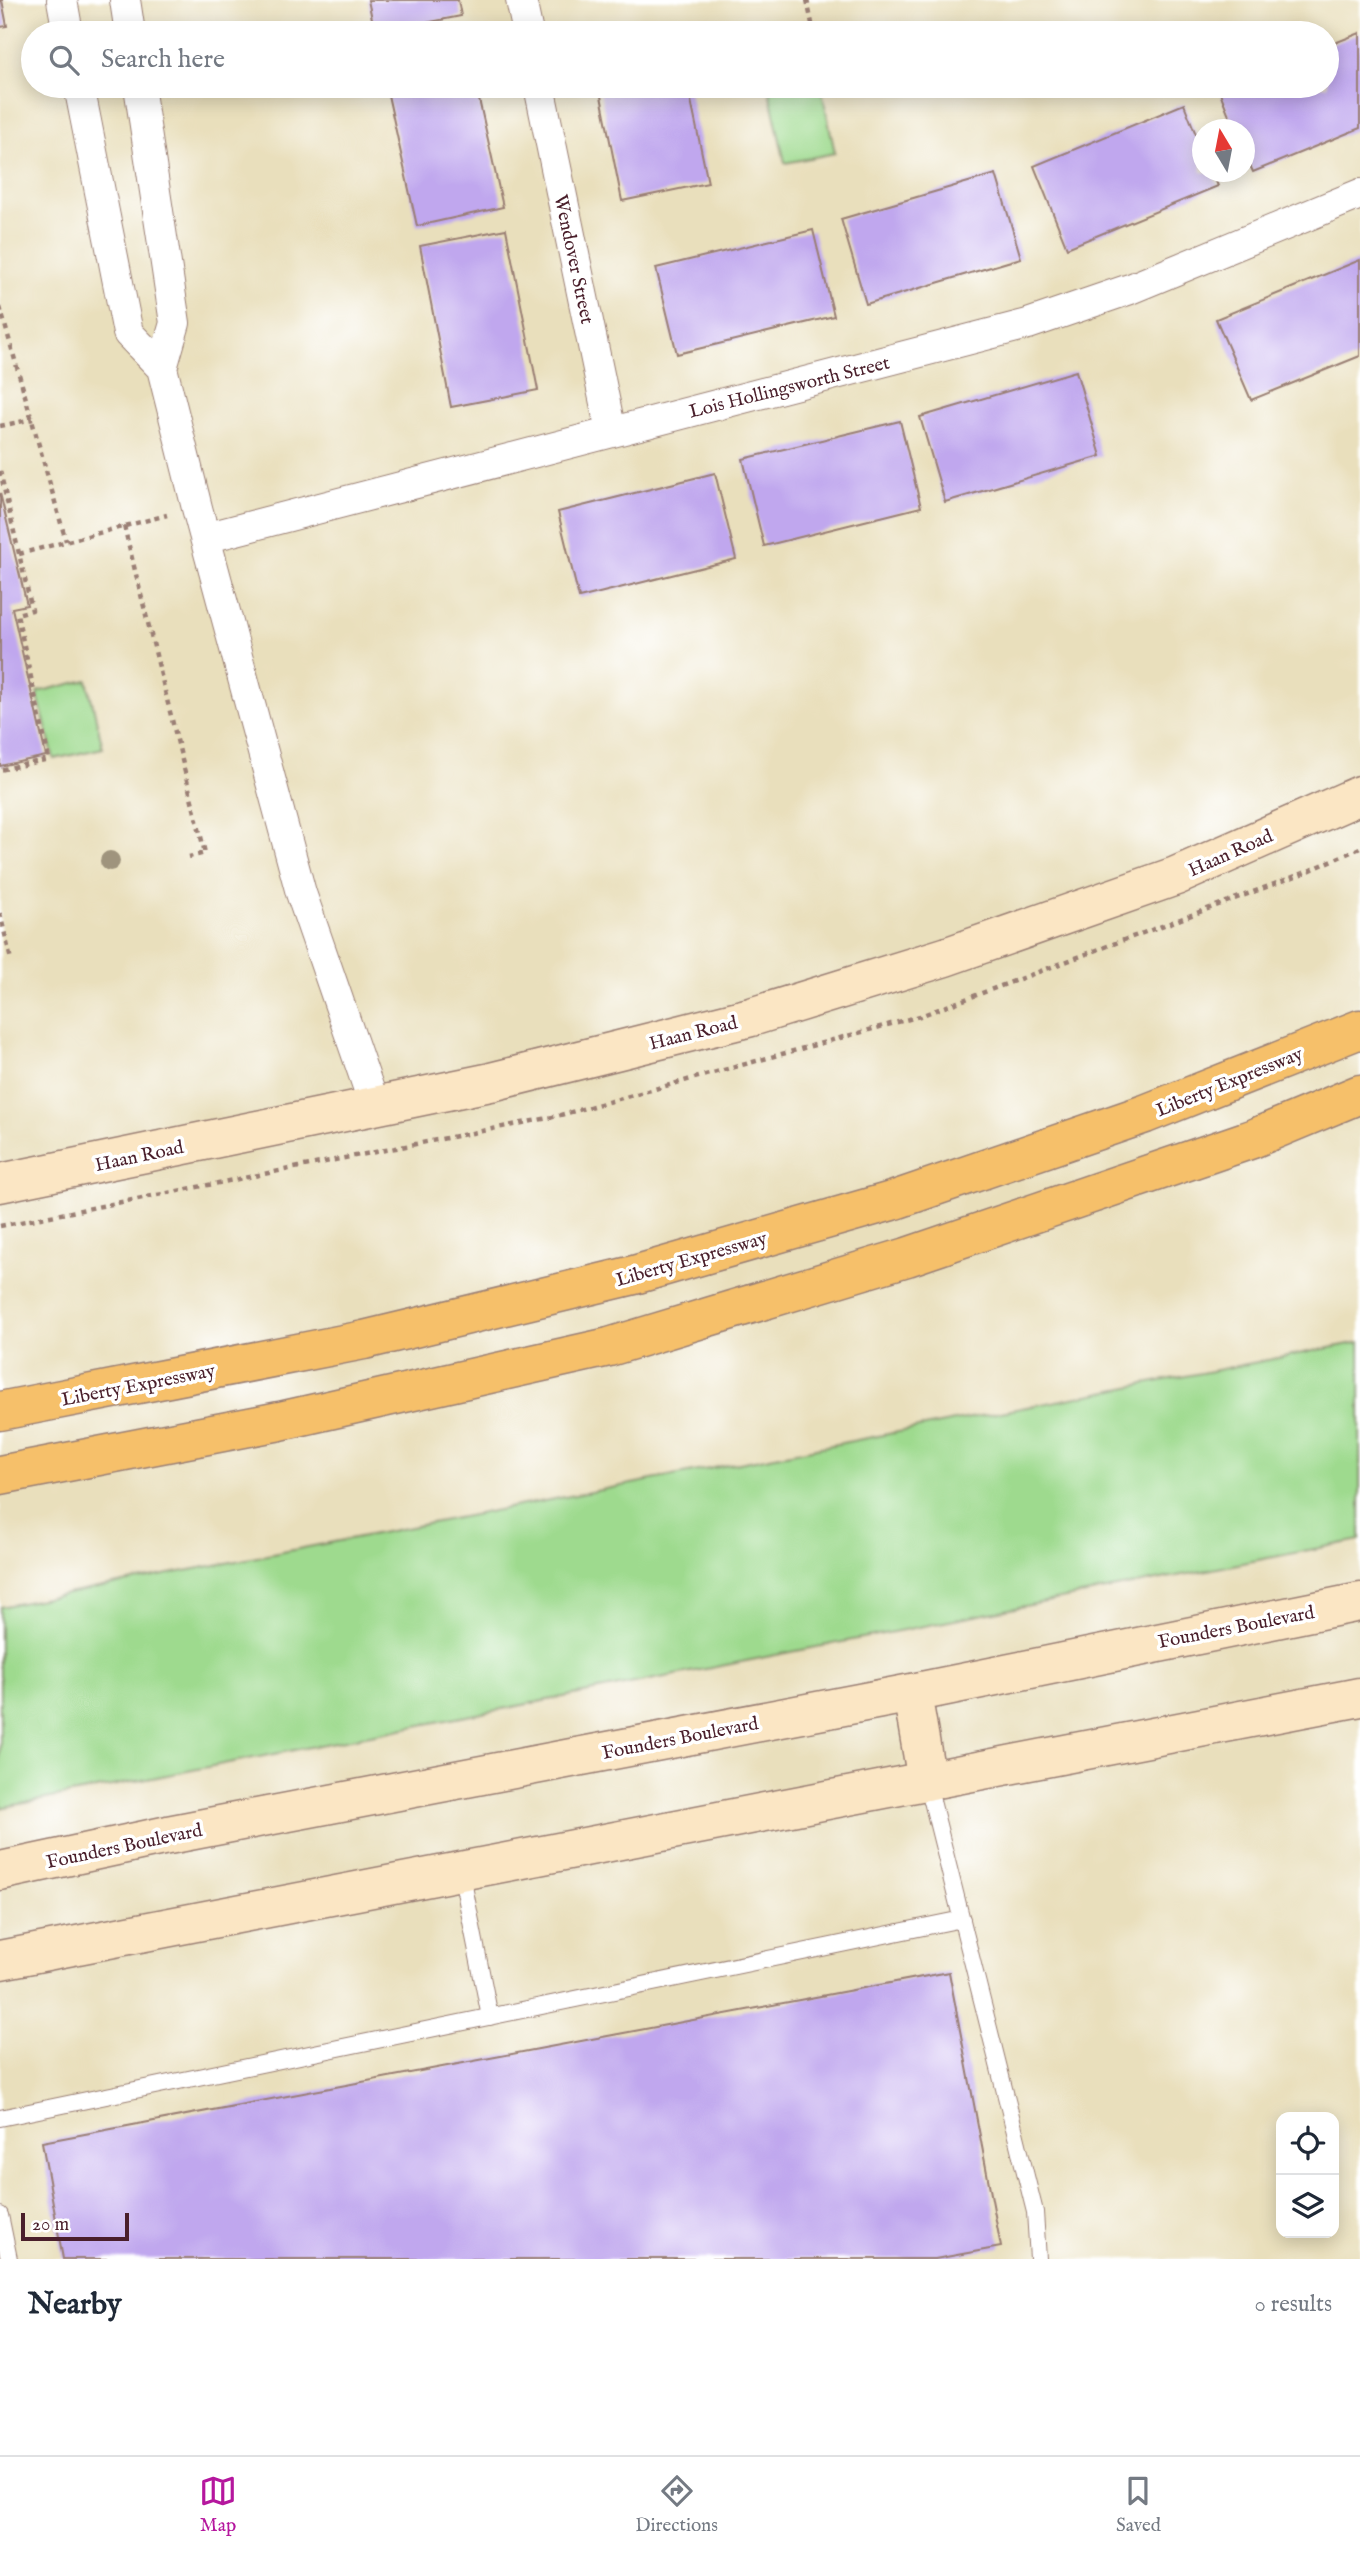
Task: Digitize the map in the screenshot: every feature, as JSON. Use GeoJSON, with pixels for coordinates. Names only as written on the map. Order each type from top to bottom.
{"type":"FeatureCollection","features":[{"type":"Feature","properties":{"kind":"highway","name":"Liberty Expressway"},"geometry":{"type":"LineString","coordinates":[[0,1411],[364,1340],[634,1275],[895,1200],[1144,1114],[1360,1029]]}},
{"type":"Feature","properties":{"kind":"highway"},"geometry":{"type":"LineString","coordinates":[[0,1475],[280,1421],[609,1346],[907,1257],[1252,1139],[1360,1094]]}},
{"type":"Feature","properties":{"kind":"street"},"geometry":{"type":"LineString","coordinates":[[62,0],[66,21]]}},
{"type":"Feature","properties":{"kind":"street"},"geometry":{"type":"LineString","coordinates":[[125,0],[128,21]]}},
{"type":"Feature","properties":{"kind":"street"},"geometry":{"type":"LineString","coordinates":[[521,0],[525,21]]}},
{"type":"Feature","properties":{"kind":"street"},"geometry":{"type":"LineString","coordinates":[[81,98],[128,333],[162,368],[301,893],[375,1107]]}},
{"type":"Feature","properties":{"kind":"street"},"geometry":{"type":"LineString","coordinates":[[141,98],[175,323],[162,368]]}},
{"type":"Feature","properties":{"kind":"street","name":"Wendover Street"},"geometry":{"type":"LineString","coordinates":[[541,98],[611,432]]}},
{"type":"Feature","properties":{"kind":"street","name":"Lois Hollingsworth Street"},"geometry":{"type":"LineString","coordinates":[[205,538],[1028,324],[1130,289],[1360,194]]}},
{"type":"Feature","properties":{"kind":"street","name":"Haan Road"},"geometry":{"type":"LineString","coordinates":[[0,1183],[491,1082],[751,1017],[945,957],[1175,876],[1360,795]]}},
{"type":"Feature","properties":{"kind":"street","name":"Founders Boulevard"},"geometry":{"type":"LineString","coordinates":[[0,1871],[168,1835],[912,1693],[1360,1602]]}},
{"type":"Feature","properties":{"kind":"street"},"geometry":{"type":"LineString","coordinates":[[912,1693],[927,1781]]}},
{"type":"Feature","properties":{"kind":"street"},"geometry":{"type":"LineString","coordinates":[[0,1960],[1360,1697]]}},
{"type":"Feature","properties":{"kind":"lane"},"geometry":{"type":"LineString","coordinates":[[927,1781],[1035,2212],[1038,2259]]}},
{"type":"Feature","properties":{"kind":"lane"},"geometry":{"type":"LineString","coordinates":[[461,1870],[490,2017]]}},
{"type":"Feature","properties":{"kind":"lane"},"geometry":{"type":"LineString","coordinates":[[0,2118],[962,1919]]}},
{"type":"Feature","properties":{"kind":"lane"},"geometry":{"type":"LineString","coordinates":[[0,2215],[9,2259]]}},
{"type":"Feature","properties":{"kind":"path"},"geometry":{"type":"LineString","coordinates":[[807,0],[811,21]]}},
{"type":"Feature","properties":{"kind":"path"},"geometry":{"type":"LineString","coordinates":[[0,307],[66,541]]}},
{"type":"Feature","properties":{"kind":"path"},"geometry":{"type":"LineString","coordinates":[[0,426],[33,419]]}},
{"type":"Feature","properties":{"kind":"path"},"geometry":{"type":"LineString","coordinates":[[0,471],[32,610],[17,614],[50,759],[0,770]]}},
{"type":"Feature","properties":{"kind":"path"},"geometry":{"type":"LineString","coordinates":[[19,554],[197,508]]}},
{"type":"Feature","properties":{"kind":"path"},"geometry":{"type":"LineString","coordinates":[[124,526],[205,853],[189,857]]}},
{"type":"Feature","properties":{"kind":"path"},"geometry":{"type":"LineString","coordinates":[[0,913],[11,960]]}},
{"type":"Feature","properties":{"kind":"green space"},"geometry":{"type":"Polygon","coordinates":[[[771,98],[824,98],[835,153],[785,163],[771,98]]]}},
{"type":"Feature","properties":{"kind":"green space"},"geometry":{"type":"Polygon","coordinates":[[[87,680],[103,748],[54,759],[37,692],[87,680]]]}},
{"type":"Feature","properties":{"kind":"green space"},"geometry":{"type":"Polygon","coordinates":[[[1360,1342],[1360,1540],[0,1808],[0,1607],[1360,1342]]]}},
{"type":"Feature","properties":{"kind":"building"},"geometry":{"type":"Polygon","coordinates":[[[0,0],[7,26],[0,27],[0,0]]]}},
{"type":"Feature","properties":{"kind":"building"},"geometry":{"type":"Polygon","coordinates":[[[368,0],[458,0],[461,16],[436,21],[372,21],[368,0]]]}},
{"type":"Feature","properties":{"kind":"building"},"geometry":{"type":"Polygon","coordinates":[[[1360,33],[1360,128],[1255,171],[1255,119],[1231,119],[1222,98],[1339,98],[1339,41],[1360,33]]]}},
{"type":"Feature","properties":{"kind":"building"},"geometry":{"type":"Polygon","coordinates":[[[389,98],[479,98],[503,207],[417,226],[389,98]]]}},
{"type":"Feature","properties":{"kind":"building"},"geometry":{"type":"Polygon","coordinates":[[[601,98],[690,98],[708,183],[622,201],[601,98]]]}},
{"type":"Feature","properties":{"kind":"building"},"geometry":{"type":"Polygon","coordinates":[[[1184,104],[1192,124],[1192,182],[1216,182],[1218,186],[1067,248],[1034,166],[1184,104]]]}},
{"type":"Feature","properties":{"kind":"building"},"geometry":{"type":"Polygon","coordinates":[[[996,174],[1021,258],[866,304],[841,219],[996,174]]]}},
{"type":"Feature","properties":{"kind":"building"},"geometry":{"type":"Polygon","coordinates":[[[506,229],[538,390],[451,407],[420,246],[506,229]]]}},
{"type":"Feature","properties":{"kind":"building"},"geometry":{"type":"Polygon","coordinates":[[[813,230],[834,316],[677,354],[656,268],[813,230]]]}},
{"type":"Feature","properties":{"kind":"building"},"geometry":{"type":"Polygon","coordinates":[[[1360,260],[1360,356],[1251,400],[1216,319],[1360,260]]]}},
{"type":"Feature","properties":{"kind":"building"},"geometry":{"type":"Polygon","coordinates":[[[1076,371],[1101,456],[945,502],[920,417],[1076,371]]]}},
{"type":"Feature","properties":{"kind":"building"},"geometry":{"type":"Polygon","coordinates":[[[900,421],[921,507],[764,546],[743,459],[900,421]]]}},
{"type":"Feature","properties":{"kind":"building"},"geometry":{"type":"Polygon","coordinates":[[[715,473],[736,559],[579,598],[558,512],[715,473]]]}},
{"type":"Feature","properties":{"kind":"building"},"geometry":{"type":"Polygon","coordinates":[[[0,493],[27,605],[12,608],[46,756],[0,766],[0,493]]]}},
{"type":"Feature","properties":{"kind":"building"},"geometry":{"type":"Polygon","coordinates":[[[949,1972],[1001,2247],[935,2259],[63,2259],[42,2142],[949,1972]]]}}]}
